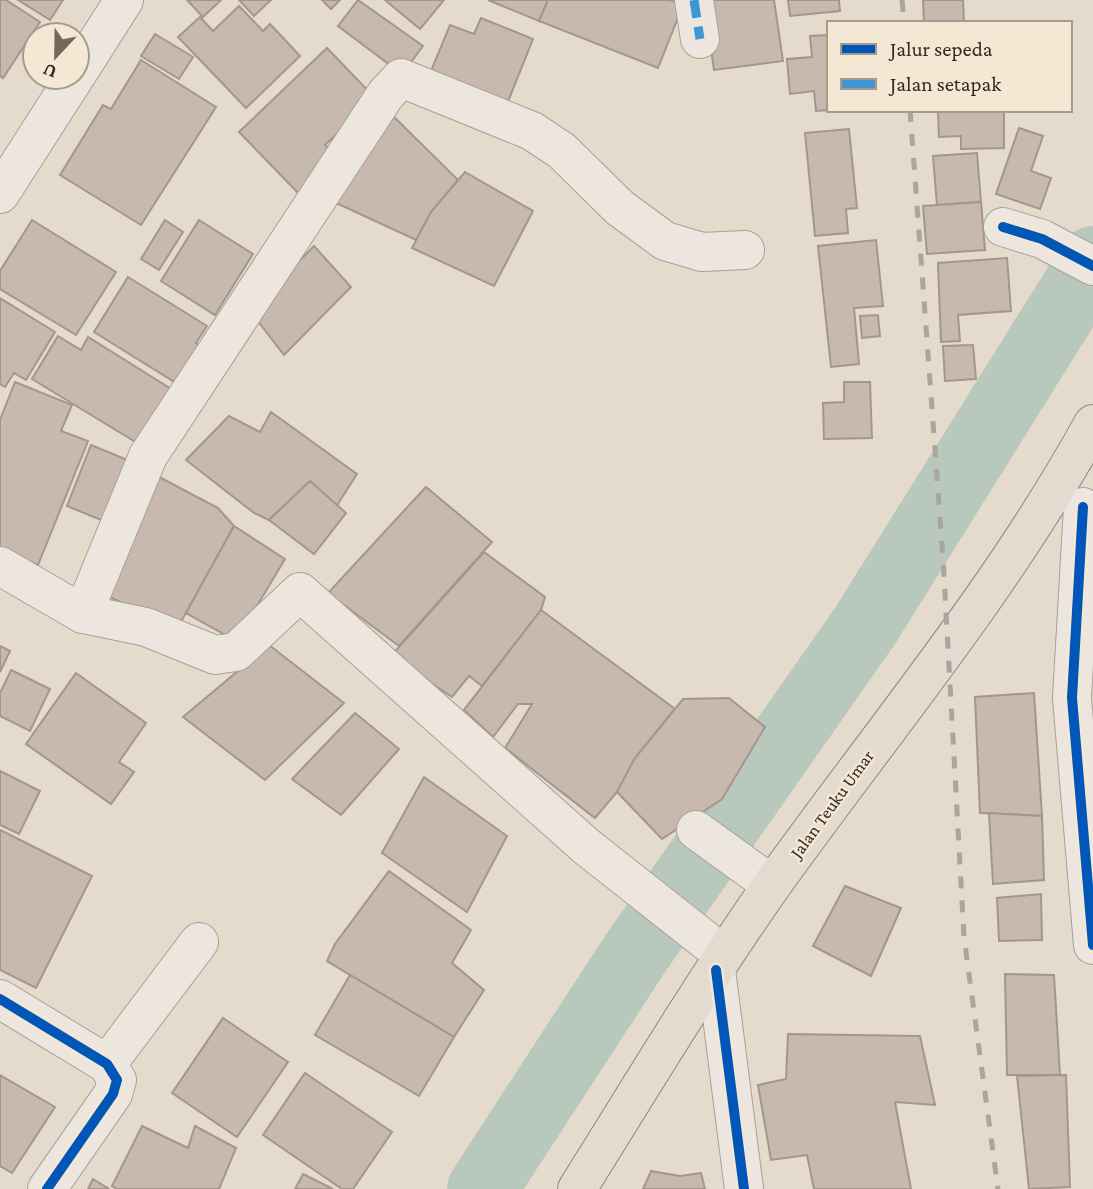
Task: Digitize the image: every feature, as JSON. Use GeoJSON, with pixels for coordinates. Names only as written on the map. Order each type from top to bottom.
{"type":"FeatureCollection","features":[{"type":"Feature","properties":{"kind":"main road","name":"Jalan Teuku Umar"},"geometry":{"type":"LineString","coordinates":[[577,1189],[759,875],[948,647],[1079,500],[1093,424]]}},
{"type":"Feature","properties":{"kind":"street"},"geometry":{"type":"LineString","coordinates":[[91,52],[124,0]]}},
{"type":"Feature","properties":{"kind":"street"},"geometry":{"type":"LineString","coordinates":[[694,0],[700,39]]}},
{"type":"Feature","properties":{"kind":"street"},"geometry":{"type":"LineString","coordinates":[[83,614],[148,456],[386,94],[401,78],[532,131],[562,151],[620,208],[665,241],[702,252],[744,250]]}},
{"type":"Feature","properties":{"kind":"street"},"geometry":{"type":"LineString","coordinates":[[0,194],[66,91]]}},
{"type":"Feature","properties":{"kind":"street"},"geometry":{"type":"LineString","coordinates":[[1003,227],[1042,239],[1093,266]]}},
{"type":"Feature","properties":{"kind":"street"},"geometry":{"type":"LineString","coordinates":[[1079,500],[1072,698],[1093,945]]}},
{"type":"Feature","properties":{"kind":"street"},"geometry":{"type":"LineString","coordinates":[[0,566],[83,614],[146,627],[215,655],[236,652],[300,592],[587,847],[712,953],[744,1189]]}},
{"type":"Feature","properties":{"kind":"street"},"geometry":{"type":"LineString","coordinates":[[699,832],[759,875]]}},
{"type":"Feature","properties":{"kind":"street"},"geometry":{"type":"LineString","coordinates":[[107,1065],[199,942]]}},
{"type":"Feature","properties":{"kind":"street"},"geometry":{"type":"LineString","coordinates":[[0,999],[107,1065],[117,1080],[113,1094],[47,1189]]}},
{"type":"Feature","properties":{"kind":"building"},"geometry":{"type":"Polygon","coordinates":[[[0,0],[6,0],[38,21],[21,21],[21,51],[3,78],[0,76],[0,0]]]}},
{"type":"Feature","properties":{"kind":"building"},"geometry":{"type":"Polygon","coordinates":[[[18,0],[63,0],[50,20],[18,0]]]}},
{"type":"Feature","properties":{"kind":"building"},"geometry":{"type":"Polygon","coordinates":[[[187,0],[221,0],[203,17],[187,0]]]}},
{"type":"Feature","properties":{"kind":"building"},"geometry":{"type":"Polygon","coordinates":[[[239,0],[271,0],[254,16],[239,0]]]}},
{"type":"Feature","properties":{"kind":"building"},"geometry":{"type":"Polygon","coordinates":[[[322,0],[340,0],[331,9],[322,0]]]}},
{"type":"Feature","properties":{"kind":"building"},"geometry":{"type":"Polygon","coordinates":[[[358,0],[423,46],[402,74],[338,26],[358,0]]]}},
{"type":"Feature","properties":{"kind":"building"},"geometry":{"type":"Polygon","coordinates":[[[385,0],[444,0],[420,29],[385,0]]]}},
{"type":"Feature","properties":{"kind":"building"},"geometry":{"type":"Polygon","coordinates":[[[488,0],[548,0],[539,21],[488,0]]]}},
{"type":"Feature","properties":{"kind":"building"},"geometry":{"type":"Polygon","coordinates":[[[548,0],[670,0],[683,5],[658,68],[539,21],[548,0]]]}},
{"type":"Feature","properties":{"kind":"building"},"geometry":{"type":"Polygon","coordinates":[[[704,0],[774,0],[783,61],[714,70],[704,0]]]}},
{"type":"Feature","properties":{"kind":"building"},"geometry":{"type":"Polygon","coordinates":[[[788,0],[839,0],[840,11],[790,16],[788,0]]]}},
{"type":"Feature","properties":{"kind":"building"},"geometry":{"type":"Polygon","coordinates":[[[923,0],[963,0],[964,21],[924,21],[923,0]]]}},
{"type":"Feature","properties":{"kind":"building"},"geometry":{"type":"Polygon","coordinates":[[[239,6],[263,31],[270,24],[300,56],[246,108],[178,37],[200,17],[213,31],[239,6]]]}},
{"type":"Feature","properties":{"kind":"building"},"geometry":{"type":"Polygon","coordinates":[[[481,18],[533,39],[503,114],[426,83],[450,25],[474,34],[481,18]]]}},
{"type":"Feature","properties":{"kind":"building"},"geometry":{"type":"Polygon","coordinates":[[[155,34],[193,57],[179,79],[141,56],[155,34]]]}},
{"type":"Feature","properties":{"kind":"building"},"geometry":{"type":"Polygon","coordinates":[[[827,35],[827,110],[816,111],[814,91],[790,94],[787,59],[812,57],[810,36],[827,35]]]}},
{"type":"Feature","properties":{"kind":"building"},"geometry":{"type":"Polygon","coordinates":[[[327,48],[375,98],[325,145],[340,160],[302,197],[239,132],[327,48]]]}},
{"type":"Feature","properties":{"kind":"building"},"geometry":{"type":"Polygon","coordinates":[[[141,60],[216,107],[141,225],[60,175],[103,105],[111,109],[141,60]]]}},
{"type":"Feature","properties":{"kind":"building"},"geometry":{"type":"Polygon","coordinates":[[[388,111],[458,180],[431,212],[416,240],[334,202],[388,111]]]}},
{"type":"Feature","properties":{"kind":"building"},"geometry":{"type":"Polygon","coordinates":[[[938,112],[1004,112],[1004,148],[961,149],[961,136],[939,137],[938,112]]]}},
{"type":"Feature","properties":{"kind":"building"},"geometry":{"type":"Polygon","coordinates":[[[1019,128],[1043,136],[1031,171],[1051,178],[1040,209],[996,194],[1019,128]]]}},
{"type":"Feature","properties":{"kind":"building"},"geometry":{"type":"Polygon","coordinates":[[[849,129],[857,208],[846,209],[848,233],[815,236],[805,133],[849,129]]]}},
{"type":"Feature","properties":{"kind":"building"},"geometry":{"type":"Polygon","coordinates":[[[977,153],[981,202],[937,205],[933,156],[977,153]]]}},
{"type":"Feature","properties":{"kind":"building"},"geometry":{"type":"Polygon","coordinates":[[[465,172],[533,211],[494,286],[412,248],[431,212],[465,172]]]}},
{"type":"Feature","properties":{"kind":"building"},"geometry":{"type":"Polygon","coordinates":[[[981,202],[985,250],[927,254],[923,206],[981,202]]]}},
{"type":"Feature","properties":{"kind":"building"},"geometry":{"type":"Polygon","coordinates":[[[32,220],[116,272],[76,335],[0,289],[0,271],[32,220]]]}},
{"type":"Feature","properties":{"kind":"building"},"geometry":{"type":"Polygon","coordinates":[[[165,220],[183,232],[159,270],[141,259],[165,220]]]}},
{"type":"Feature","properties":{"kind":"building"},"geometry":{"type":"Polygon","coordinates":[[[199,220],[253,254],[215,315],[161,281],[199,220]]]}},
{"type":"Feature","properties":{"kind":"building"},"geometry":{"type":"Polygon","coordinates":[[[876,240],[883,306],[854,308],[859,364],[831,367],[818,246],[876,240]]]}},
{"type":"Feature","properties":{"kind":"building"},"geometry":{"type":"Polygon","coordinates":[[[314,246],[351,287],[284,355],[250,311],[314,246]]]}},
{"type":"Feature","properties":{"kind":"building"},"geometry":{"type":"Polygon","coordinates":[[[1007,258],[1011,311],[958,315],[960,341],[941,342],[938,263],[1007,258]]]}},
{"type":"Feature","properties":{"kind":"building"},"geometry":{"type":"Polygon","coordinates":[[[128,277],[207,326],[196,343],[204,349],[181,386],[94,332],[128,277]]]}},
{"type":"Feature","properties":{"kind":"building"},"geometry":{"type":"Polygon","coordinates":[[[0,298],[55,332],[26,380],[14,373],[5,387],[0,384],[0,298]]]}},
{"type":"Feature","properties":{"kind":"building"},"geometry":{"type":"Polygon","coordinates":[[[878,315],[880,336],[862,338],[860,316],[878,315]]]}},
{"type":"Feature","properties":{"kind":"building"},"geometry":{"type":"Polygon","coordinates":[[[58,336],[81,350],[88,337],[176,392],[142,446],[32,379],[58,336]]]}},
{"type":"Feature","properties":{"kind":"building"},"geometry":{"type":"Polygon","coordinates":[[[973,345],[976,379],[945,381],[943,346],[973,345]]]}},
{"type":"Feature","properties":{"kind":"building"},"geometry":{"type":"Polygon","coordinates":[[[15,382],[72,405],[61,431],[88,441],[38,565],[0,550],[0,420],[15,382]]]}},
{"type":"Feature","properties":{"kind":"building"},"geometry":{"type":"Polygon","coordinates":[[[844,382],[870,382],[872,438],[824,439],[823,403],[844,402],[844,382]]]}},
{"type":"Feature","properties":{"kind":"building"},"geometry":{"type":"Polygon","coordinates":[[[271,412],[357,474],[336,507],[310,481],[269,520],[254,513],[186,460],[229,416],[260,432],[271,412]]]}},
{"type":"Feature","properties":{"kind":"building"},"geometry":{"type":"Polygon","coordinates":[[[91,445],[142,466],[118,527],[67,506],[91,445]]]}},
{"type":"Feature","properties":{"kind":"building"},"geometry":{"type":"Polygon","coordinates":[[[146,470],[218,508],[234,526],[177,629],[103,594],[146,470]]]}},
{"type":"Feature","properties":{"kind":"building"},"geometry":{"type":"Polygon","coordinates":[[[310,481],[346,513],[314,554],[269,520],[310,481]]]}},
{"type":"Feature","properties":{"kind":"building"},"geometry":{"type":"Polygon","coordinates":[[[426,487],[492,542],[399,646],[328,593],[426,487]]]}},
{"type":"Feature","properties":{"kind":"building"},"geometry":{"type":"Polygon","coordinates":[[[234,526],[285,559],[236,641],[186,613],[234,526]]]}},
{"type":"Feature","properties":{"kind":"building"},"geometry":{"type":"Polygon","coordinates":[[[484,552],[545,597],[541,610],[482,686],[469,676],[452,697],[391,656],[484,552]]]}},
{"type":"Feature","properties":{"kind":"building"},"geometry":{"type":"Polygon","coordinates":[[[541,610],[675,709],[635,758],[617,792],[595,818],[505,748],[532,704],[518,704],[493,737],[464,710],[541,610]]]}},
{"type":"Feature","properties":{"kind":"building"},"geometry":{"type":"Polygon","coordinates":[[[269,645],[344,703],[265,780],[183,717],[269,645]]]}},
{"type":"Feature","properties":{"kind":"building"},"geometry":{"type":"Polygon","coordinates":[[[0,646],[10,651],[0,672],[0,646]]]}},
{"type":"Feature","properties":{"kind":"building"},"geometry":{"type":"Polygon","coordinates":[[[11,670],[50,689],[30,731],[0,716],[0,693],[11,670]]]}},
{"type":"Feature","properties":{"kind":"building"},"geometry":{"type":"Polygon","coordinates":[[[76,673],[146,723],[119,762],[134,772],[111,804],[26,744],[76,673]]]}},
{"type":"Feature","properties":{"kind":"building"},"geometry":{"type":"Polygon","coordinates":[[[1034,693],[1042,816],[980,813],[975,697],[1034,693]]]}},
{"type":"Feature","properties":{"kind":"building"},"geometry":{"type":"Polygon","coordinates":[[[729,698],[765,727],[722,799],[662,839],[617,792],[635,758],[683,699],[729,698]]]}},
{"type":"Feature","properties":{"kind":"building"},"geometry":{"type":"Polygon","coordinates":[[[355,713],[399,749],[341,815],[292,779],[355,713]]]}},
{"type":"Feature","properties":{"kind":"building"},"geometry":{"type":"Polygon","coordinates":[[[0,771],[40,791],[19,834],[0,825],[0,771]]]}},
{"type":"Feature","properties":{"kind":"building"},"geometry":{"type":"Polygon","coordinates":[[[424,777],[507,836],[467,912],[382,853],[424,777]]]}},
{"type":"Feature","properties":{"kind":"building"},"geometry":{"type":"Polygon","coordinates":[[[989,813],[1042,816],[1044,880],[993,884],[989,813]]]}},
{"type":"Feature","properties":{"kind":"building"},"geometry":{"type":"Polygon","coordinates":[[[0,830],[92,876],[36,988],[0,970],[0,830]]]}},
{"type":"Feature","properties":{"kind":"building"},"geometry":{"type":"Polygon","coordinates":[[[389,871],[471,930],[452,963],[484,990],[454,1037],[327,961],[335,944],[389,871]]]}},
{"type":"Feature","properties":{"kind":"building"},"geometry":{"type":"Polygon","coordinates":[[[845,886],[901,908],[871,976],[813,946],[845,886]]]}},
{"type":"Feature","properties":{"kind":"building"},"geometry":{"type":"Polygon","coordinates":[[[1041,894],[1042,940],[999,941],[997,898],[1041,894]]]}},
{"type":"Feature","properties":{"kind":"building"},"geometry":{"type":"Polygon","coordinates":[[[1005,974],[1054,975],[1060,1075],[1007,1075],[1005,974]]]}},
{"type":"Feature","properties":{"kind":"building"},"geometry":{"type":"Polygon","coordinates":[[[350,975],[454,1037],[419,1096],[315,1035],[350,975]]]}},
{"type":"Feature","properties":{"kind":"building"},"geometry":{"type":"Polygon","coordinates":[[[223,1018],[288,1062],[237,1137],[172,1093],[223,1018]]]}},
{"type":"Feature","properties":{"kind":"building"},"geometry":{"type":"Polygon","coordinates":[[[788,1034],[920,1036],[935,1105],[895,1102],[911,1189],[814,1189],[807,1155],[771,1160],[758,1085],[786,1079],[788,1034]]]}},
{"type":"Feature","properties":{"kind":"building"},"geometry":{"type":"Polygon","coordinates":[[[305,1073],[392,1132],[353,1189],[342,1189],[263,1135],[305,1073]]]}},
{"type":"Feature","properties":{"kind":"building"},"geometry":{"type":"Polygon","coordinates":[[[0,1075],[55,1107],[12,1173],[0,1166],[0,1075]]]}},
{"type":"Feature","properties":{"kind":"building"},"geometry":{"type":"Polygon","coordinates":[[[1066,1075],[1070,1187],[1029,1189],[1017,1076],[1066,1075]]]}},
{"type":"Feature","properties":{"kind":"building"},"geometry":{"type":"Polygon","coordinates":[[[142,1126],[188,1148],[195,1126],[236,1148],[219,1189],[117,1189],[112,1186],[142,1126]]]}},
{"type":"Feature","properties":{"kind":"building"},"geometry":{"type":"Polygon","coordinates":[[[651,1171],[680,1176],[701,1173],[705,1189],[643,1189],[651,1171]]]}},
{"type":"Feature","properties":{"kind":"building"},"geometry":{"type":"Polygon","coordinates":[[[303,1174],[333,1189],[295,1189],[303,1174]]]}},
{"type":"Feature","properties":{"kind":"building"},"geometry":{"type":"Polygon","coordinates":[[[93,1179],[109,1189],[88,1189],[93,1179]]]}},
{"type":"Feature","properties":{"kind":"waterway"},"geometry":{"type":"LineString","coordinates":[[482,1189],[635,954],[865,626],[1093,261]]}},
{"type":"Feature","properties":{"kind":"railway"},"geometry":{"type":"LineString","coordinates":[[902,0],[904,21]]}},
{"type":"Feature","properties":{"kind":"railway"},"geometry":{"type":"LineString","coordinates":[[910,112],[943,558],[964,937],[998,1189]]}},
{"type":"Feature","properties":{"kind":"marked path"},"geometry":{"type":"LineString","coordinates":[[694,0],[700,39]]}},
{"type":"Feature","properties":{"kind":"cycle path"},"geometry":{"type":"LineString","coordinates":[[1003,227],[1042,239],[1093,266]]}},
{"type":"Feature","properties":{"kind":"cycle path"},"geometry":{"type":"LineString","coordinates":[[1083,507],[1072,698],[1093,945]]}},
{"type":"Feature","properties":{"kind":"cycle path"},"geometry":{"type":"LineString","coordinates":[[716,970],[744,1189]]}},
{"type":"Feature","properties":{"kind":"cycle path"},"geometry":{"type":"LineString","coordinates":[[0,999],[107,1064],[117,1080],[113,1094],[47,1189]]}}]}
